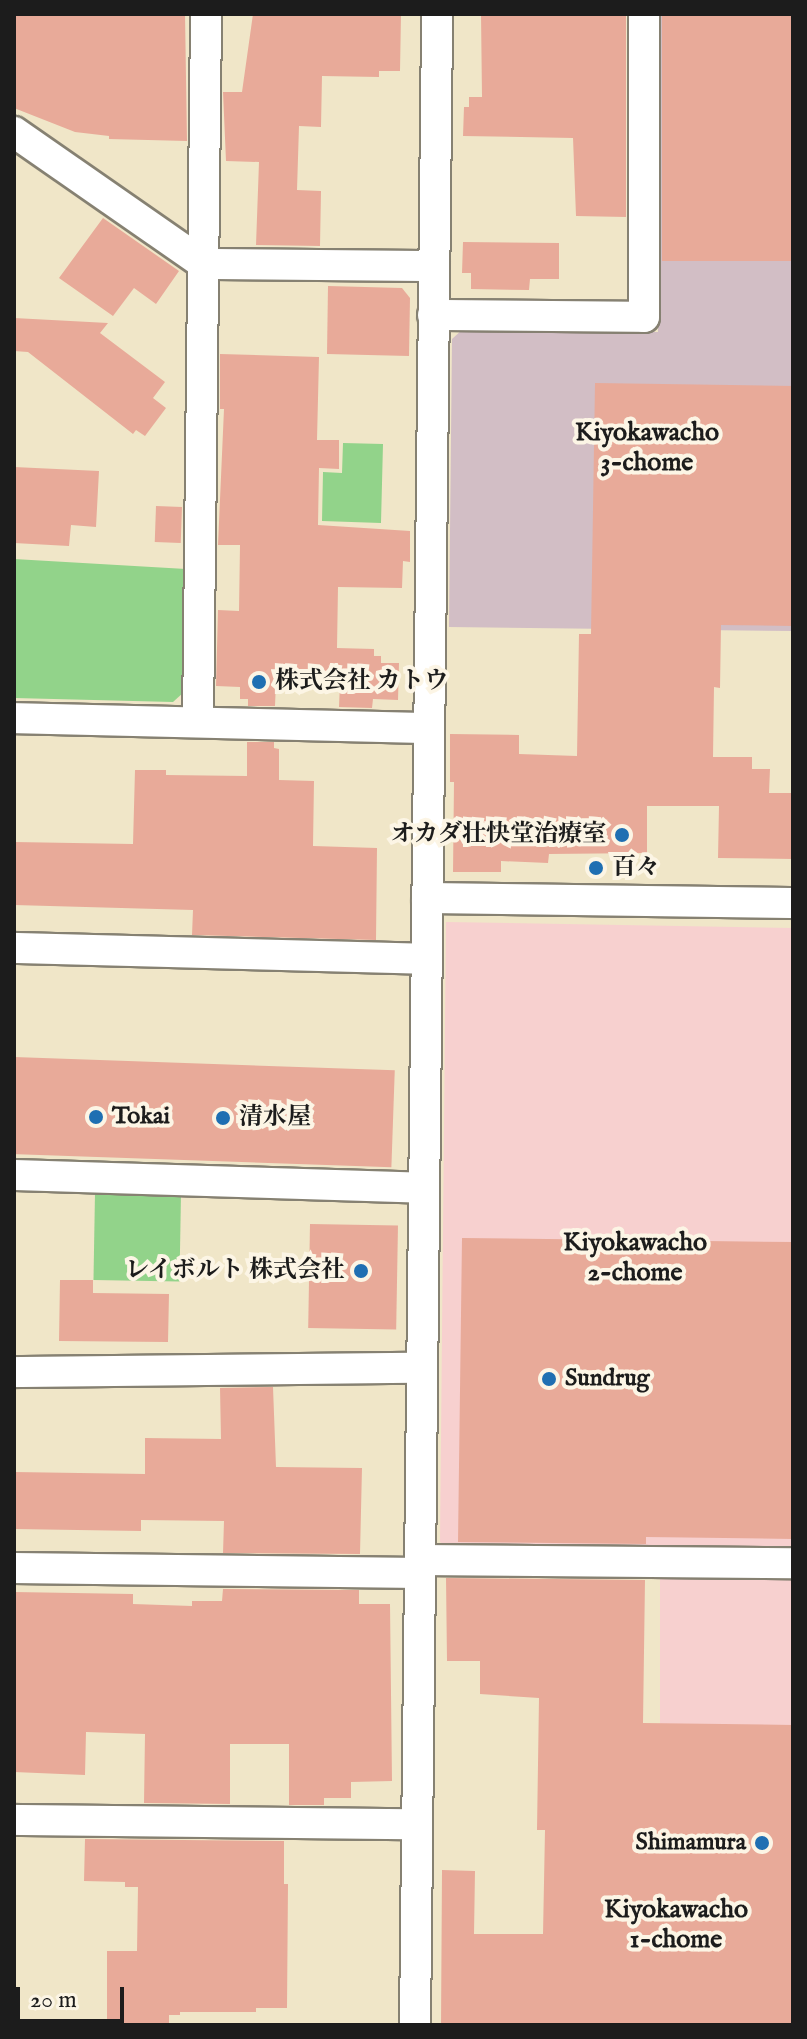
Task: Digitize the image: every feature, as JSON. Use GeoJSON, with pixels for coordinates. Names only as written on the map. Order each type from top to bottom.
{"type":"FeatureCollection","features":[{"type":"Feature","properties":{"kind":"street"},"geometry":{"type":"LineString","coordinates":[[198,722],[206,14]]}},
{"type":"Feature","properties":{"kind":"street"},"geometry":{"type":"LineString","coordinates":[[415,2025],[437,14]]}},
{"type":"Feature","properties":{"kind":"street"},"geometry":{"type":"LineString","coordinates":[[433,315],[644,317],[644,14]]}},
{"type":"Feature","properties":{"kind":"street"},"geometry":{"type":"LineString","coordinates":[[14,132],[204,264],[434,266]]}},
{"type":"Feature","properties":{"kind":"street"},"geometry":{"type":"LineString","coordinates":[[14,718],[429,728]]}},
{"type":"Feature","properties":{"kind":"street"},"geometry":{"type":"LineString","coordinates":[[427,898],[793,903]]}},
{"type":"Feature","properties":{"kind":"street"},"geometry":{"type":"LineString","coordinates":[[14,948],[427,959]]}},
{"type":"Feature","properties":{"kind":"street"},"geometry":{"type":"LineString","coordinates":[[14,1175],[424,1188]]}},
{"type":"Feature","properties":{"kind":"street"},"geometry":{"type":"LineString","coordinates":[[14,1372],[422,1368]]}},
{"type":"Feature","properties":{"kind":"street"},"geometry":{"type":"LineString","coordinates":[[14,1568],[793,1563]]}},
{"type":"Feature","properties":{"kind":"street"},"geometry":{"type":"LineString","coordinates":[[14,1820],[417,1824]]}},
{"type":"Feature","properties":{"kind":"shaded area"},"geometry":{"type":"Polygon","coordinates":[[[661,14],[793,14],[793,631],[449,627],[452,339],[463,329],[658,332],[661,14]]]}},
{"type":"Feature","properties":{"kind":"shaded area"},"geometry":{"type":"Polygon","coordinates":[[[446,922],[793,928],[793,1550],[446,1546],[440,1542],[446,922]]]}},
{"type":"Feature","properties":{"kind":"shaded area"},"geometry":{"type":"Polygon","coordinates":[[[660,1573],[793,1573],[793,1954],[660,1954],[660,1573]]]}},
{"type":"Feature","properties":{"kind":"green space"},"geometry":{"type":"Polygon","coordinates":[[[343,443],[383,444],[381,523],[322,521],[323,472],[342,473],[343,443]]]}},
{"type":"Feature","properties":{"kind":"green space"},"geometry":{"type":"Polygon","coordinates":[[[14,559],[186,569],[184,692],[173,702],[14,698],[14,559]]]}},
{"type":"Feature","properties":{"kind":"green space"},"geometry":{"type":"Polygon","coordinates":[[[95,1193],[181,1195],[179,1281],[93,1280],[95,1193]]]}},
{"type":"Feature","properties":{"kind":"building"},"geometry":{"type":"Polygon","coordinates":[[[14,14],[185,14],[187,141],[109,139],[109,136],[75,132],[14,108],[14,14]]]}},
{"type":"Feature","properties":{"kind":"building"},"geometry":{"type":"Polygon","coordinates":[[[253,14],[401,14],[400,71],[379,71],[379,77],[322,76],[321,127],[299,126],[297,190],[321,191],[320,246],[256,245],[259,162],[226,161],[223,92],[242,92],[253,14]]]}},
{"type":"Feature","properties":{"kind":"building"},"geometry":{"type":"Polygon","coordinates":[[[481,14],[626,15],[626,217],[576,216],[573,138],[463,136],[464,107],[469,107],[469,97],[482,97],[481,14]]]}},
{"type":"Feature","properties":{"kind":"building"},"geometry":{"type":"Polygon","coordinates":[[[662,14],[793,14],[793,261],[662,261],[662,14]]]}},
{"type":"Feature","properties":{"kind":"building"},"geometry":{"type":"Polygon","coordinates":[[[103,218],[179,271],[156,304],[134,288],[113,316],[59,278],[103,218]]]}},
{"type":"Feature","properties":{"kind":"building"},"geometry":{"type":"Polygon","coordinates":[[[463,242],[559,243],[559,279],[530,279],[529,290],[471,289],[471,273],[462,273],[463,242]]]}},
{"type":"Feature","properties":{"kind":"building"},"geometry":{"type":"Polygon","coordinates":[[[328,286],[402,288],[410,298],[409,356],[327,354],[328,286]]]}},
{"type":"Feature","properties":{"kind":"building"},"geometry":{"type":"Polygon","coordinates":[[[14,318],[108,323],[100,333],[165,382],[153,398],[166,408],[145,436],[136,430],[133,434],[28,352],[14,351],[14,318]]]}},
{"type":"Feature","properties":{"kind":"building"},"geometry":{"type":"Polygon","coordinates":[[[220,354],[319,357],[317,440],[339,440],[339,469],[319,468],[318,525],[410,531],[410,562],[403,561],[402,588],[338,587],[337,648],[374,649],[374,656],[381,656],[381,663],[399,663],[398,700],[373,699],[372,708],[339,707],[340,683],[276,681],[275,706],[248,706],[248,699],[240,699],[240,687],[216,686],[218,610],[239,611],[240,545],[218,545],[224,409],[220,409],[220,354]]]}},
{"type":"Feature","properties":{"kind":"building"},"geometry":{"type":"Polygon","coordinates":[[[595,383],[793,386],[793,626],[721,625],[720,688],[714,687],[713,757],[752,757],[752,769],[770,769],[769,793],[793,793],[793,859],[718,858],[719,806],[647,806],[647,853],[549,854],[548,863],[501,861],[501,872],[453,872],[454,782],[450,782],[450,734],[519,735],[519,754],[577,756],[579,634],[591,634],[595,383]]]}},
{"type":"Feature","properties":{"kind":"building"},"geometry":{"type":"Polygon","coordinates":[[[14,467],[99,471],[96,527],[71,525],[69,546],[14,543],[14,467]]]}},
{"type":"Feature","properties":{"kind":"building"},"geometry":{"type":"Polygon","coordinates":[[[156,506],[182,507],[181,543],[155,542],[156,506]]]}},
{"type":"Feature","properties":{"kind":"building"},"geometry":{"type":"Polygon","coordinates":[[[247,742],[274,742],[274,748],[279,749],[279,780],[314,781],[313,846],[377,848],[376,940],[192,935],[193,910],[14,905],[14,842],[133,844],[135,770],[166,770],[166,775],[247,776],[247,742]]]}},
{"type":"Feature","properties":{"kind":"building"},"geometry":{"type":"Polygon","coordinates":[[[14,1057],[395,1070],[391,1167],[14,1154],[14,1057]]]}},
{"type":"Feature","properties":{"kind":"building"},"geometry":{"type":"Polygon","coordinates":[[[310,1224],[398,1226],[396,1330],[308,1328],[310,1224]]]}},
{"type":"Feature","properties":{"kind":"building"},"geometry":{"type":"Polygon","coordinates":[[[462,1238],[793,1242],[793,1539],[646,1537],[646,1544],[458,1542],[462,1238]]]}},
{"type":"Feature","properties":{"kind":"building"},"geometry":{"type":"Polygon","coordinates":[[[60,1280],[93,1280],[93,1293],[169,1294],[168,1342],[59,1341],[60,1280]]]}},
{"type":"Feature","properties":{"kind":"building"},"geometry":{"type":"Polygon","coordinates":[[[273,1387],[276,1467],[362,1468],[360,1554],[223,1553],[224,1521],[141,1520],[141,1531],[14,1529],[14,1472],[145,1474],[145,1438],[221,1439],[220,1388],[273,1387]]]}},
{"type":"Feature","properties":{"kind":"building"},"geometry":{"type":"Polygon","coordinates":[[[446,1578],[645,1580],[643,1723],[793,1725],[793,2025],[441,2025],[442,1870],[475,1871],[474,1934],[543,1934],[545,1830],[537,1830],[539,1698],[480,1694],[480,1661],[447,1661],[446,1578]]]}},
{"type":"Feature","properties":{"kind":"building"},"geometry":{"type":"Polygon","coordinates":[[[223,1589],[359,1590],[359,1604],[390,1604],[392,1781],[351,1782],[351,1798],[324,1798],[324,1805],[289,1805],[289,1744],[230,1744],[230,1804],[144,1803],[145,1734],[86,1732],[85,1775],[14,1772],[14,1592],[133,1594],[133,1604],[192,1606],[192,1601],[222,1601],[223,1589]]]}},
{"type":"Feature","properties":{"kind":"building"},"geometry":{"type":"Polygon","coordinates":[[[85,1839],[284,1841],[284,1884],[288,1884],[287,2008],[256,2008],[256,2012],[180,2012],[180,2015],[169,2015],[169,2023],[107,2025],[107,1951],[137,1951],[138,1887],[125,1887],[125,1882],[84,1881],[85,1839]]]}},
{"type":"Feature","properties":{"kind":"place","name":"株式会社 カトウ"},"geometry":{"type":"Point","coordinates":[259,682]}},
{"type":"Feature","properties":{"kind":"place","name":"オカダ壮快堂治療室"},"geometry":{"type":"Point","coordinates":[622,835]}},
{"type":"Feature","properties":{"kind":"place","name":"百々"},"geometry":{"type":"Point","coordinates":[596,868]}},
{"type":"Feature","properties":{"kind":"place","name":"Tokai"},"geometry":{"type":"Point","coordinates":[96,1117]}},
{"type":"Feature","properties":{"kind":"place","name":"清水屋"},"geometry":{"type":"Point","coordinates":[223,1118]}},
{"type":"Feature","properties":{"kind":"place","name":"レイボルト 株式会社"},"geometry":{"type":"Point","coordinates":[361,1271]}},
{"type":"Feature","properties":{"kind":"place","name":"Sundrug"},"geometry":{"type":"Point","coordinates":[549,1379]}},
{"type":"Feature","properties":{"kind":"place","name":"Shimamura"},"geometry":{"type":"Point","coordinates":[762,1843]}},
{"type":"Feature","properties":{"kind":"district","name":"Kiyokawacho 3-chome"},"geometry":{"type":"Point","coordinates":[647,448]}},
{"type":"Feature","properties":{"kind":"district","name":"Kiyokawacho 2-chome"},"geometry":{"type":"Point","coordinates":[635,1258]}},
{"type":"Feature","properties":{"kind":"district","name":"Kiyokawacho 1-chome"},"geometry":{"type":"Point","coordinates":[676,1925]}}]}
